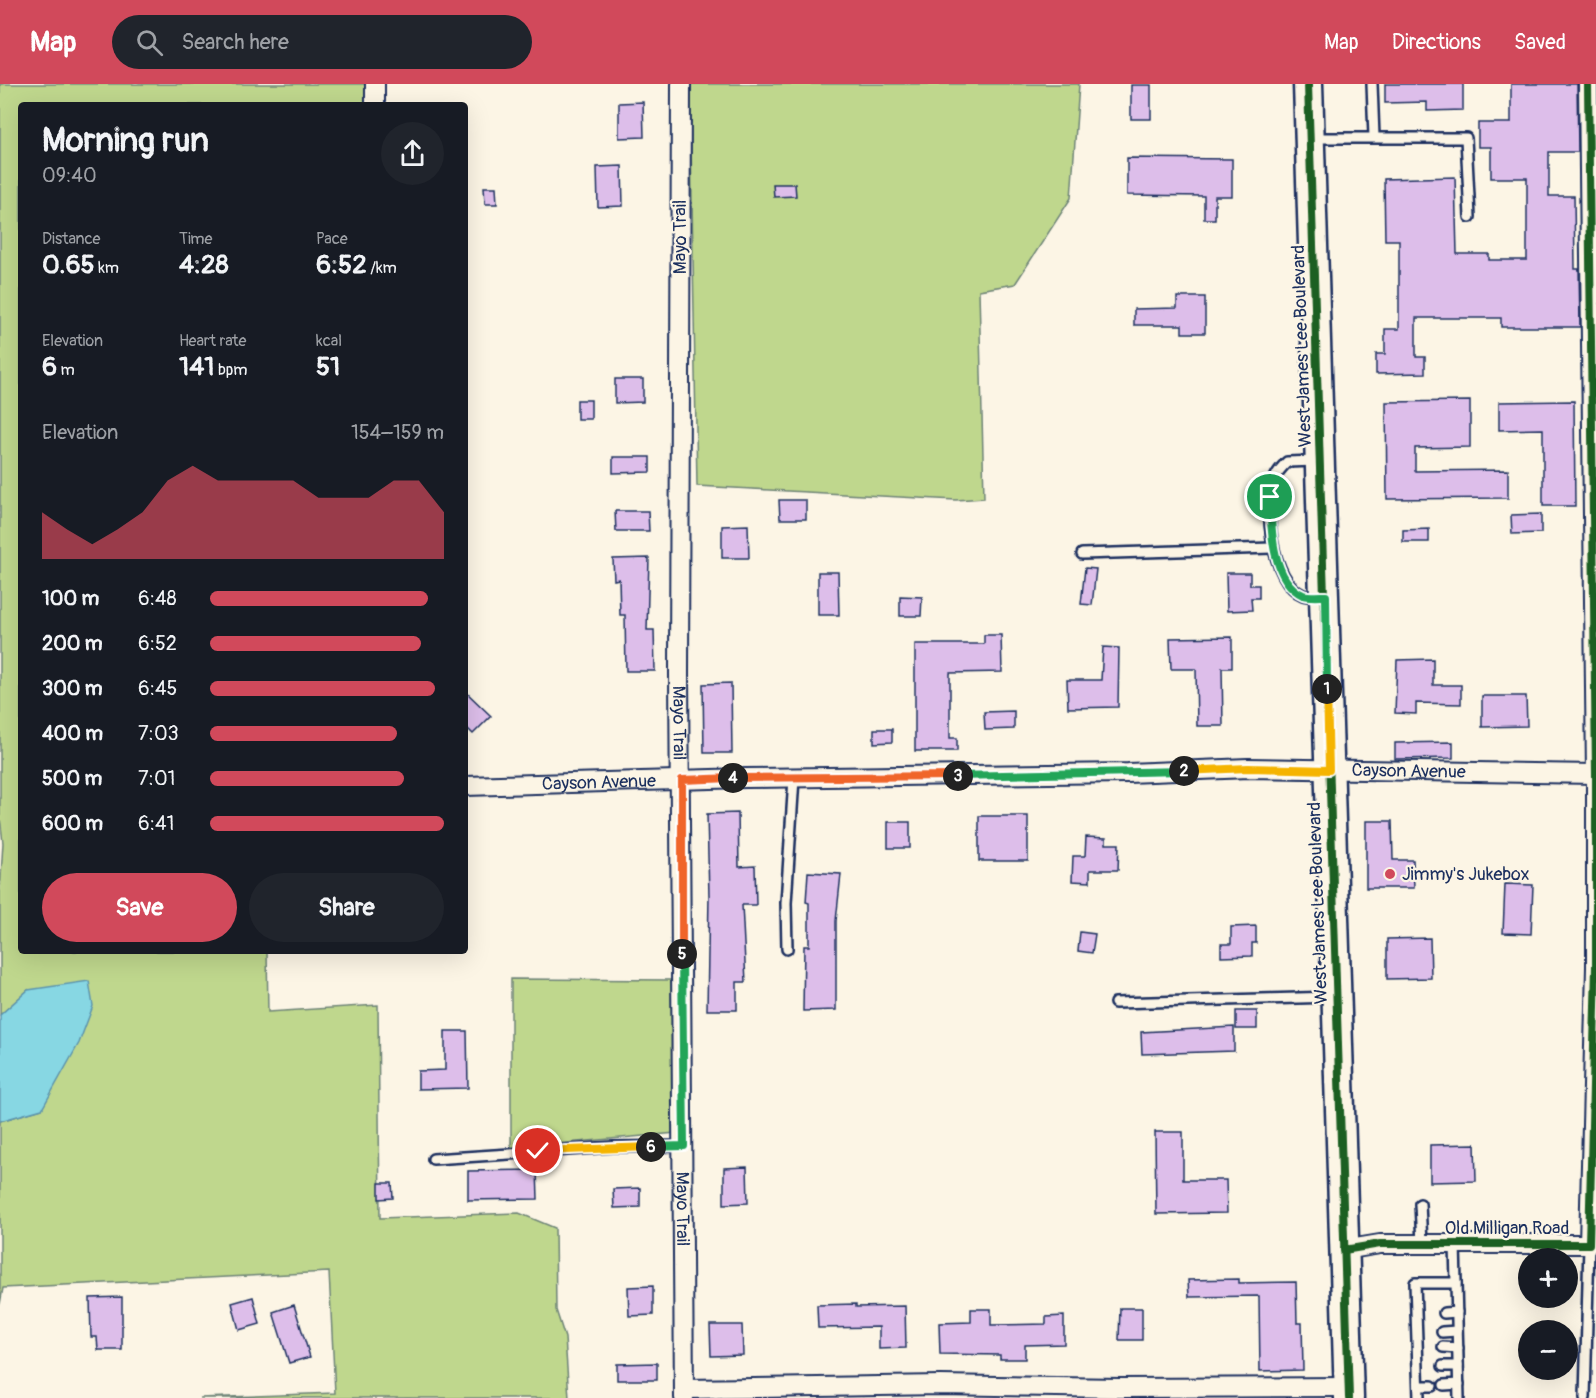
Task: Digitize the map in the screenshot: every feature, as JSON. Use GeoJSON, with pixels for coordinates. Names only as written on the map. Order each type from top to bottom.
{"type":"FeatureCollection","features":[{"type":"Feature","properties":{"kind":"main road","name":"West James Lee Boulevard"},"geometry":{"type":"LineString","coordinates":[[1308,84],[1326,596],[1329,770],[1349,1392]]}},
{"type":"Feature","properties":{"kind":"street"},"geometry":{"type":"LineString","coordinates":[[375,84],[375,102]]}},
{"type":"Feature","properties":{"kind":"street","name":"Mayo Trail"},"geometry":{"type":"LineString","coordinates":[[681,84],[679,674],[682,780],[685,1393]]}},
{"type":"Feature","properties":{"kind":"street","name":"Old Milligan Road"},"geometry":{"type":"LineString","coordinates":[[1344,1250],[1380,1244],[1589,1244],[1596,979],[1596,774],[1588,84]]}},
{"type":"Feature","properties":{"kind":"street","name":"Cayson Avenue"},"geometry":{"type":"LineString","coordinates":[[468,786],[1128,773],[1248,768],[1596,774]]}},
{"type":"Feature","properties":{"kind":"street"},"geometry":{"type":"LineString","coordinates":[[685,1393],[941,1385],[1349,1392]]}},
{"type":"Feature","properties":{"kind":"lane"},"geometry":{"type":"LineString","coordinates":[[1372,84],[1374,137]]}},
{"type":"Feature","properties":{"kind":"lane"},"geometry":{"type":"LineString","coordinates":[[1309,138],[1466,138],[1470,218]]}},
{"type":"Feature","properties":{"kind":"lane"},"geometry":{"type":"LineString","coordinates":[[1321,460],[1287,462],[1276,476],[1270,497],[1272,548],[1291,587],[1304,596],[1326,596]]}},
{"type":"Feature","properties":{"kind":"lane"},"geometry":{"type":"LineString","coordinates":[[1082,554],[1272,548]]}},
{"type":"Feature","properties":{"kind":"lane"},"geometry":{"type":"LineString","coordinates":[[787,949],[786,903],[794,778]]}},
{"type":"Feature","properties":{"kind":"lane"},"geometry":{"type":"LineString","coordinates":[[1115,1003],[1336,997]]}},
{"type":"Feature","properties":{"kind":"lane"},"geometry":{"type":"LineString","coordinates":[[433,1159],[603,1148],[684,1146]]}},
{"type":"Feature","properties":{"kind":"lane"},"geometry":{"type":"LineString","coordinates":[[1420,1204],[1422,1243]]}},
{"type":"Feature","properties":{"kind":"lane"},"geometry":{"type":"LineString","coordinates":[[1455,1244],[1459,1398]]}},
{"type":"Feature","properties":{"kind":"lane"},"geometry":{"type":"LineString","coordinates":[[1586,1398],[1589,1244]]}},
{"type":"Feature","properties":{"kind":"lane"},"geometry":{"type":"LineString","coordinates":[[1419,1398],[1423,1347],[1422,1332],[1416,1313],[1415,1283],[1456,1283]]}},
{"type":"Feature","properties":{"kind":"lane"},"geometry":{"type":"LineString","coordinates":[[1444,1313],[1457,1312]]}},
{"type":"Feature","properties":{"kind":"lane"},"geometry":{"type":"LineString","coordinates":[[1416,1313],[1428,1313]]}},
{"type":"Feature","properties":{"kind":"lane"},"geometry":{"type":"LineString","coordinates":[[1442,1332],[1457,1331]]}},
{"type":"Feature","properties":{"kind":"lane"},"geometry":{"type":"LineString","coordinates":[[1443,1347],[1458,1348]]}},
{"type":"Feature","properties":{"kind":"lane"},"geometry":{"type":"LineString","coordinates":[[1443,1366],[1458,1366]]}},
{"type":"Feature","properties":{"kind":"lane"},"geometry":{"type":"LineString","coordinates":[[1444,1385],[1459,1384]]}},
{"type":"Feature","properties":{"kind":"lane"},"geometry":{"type":"LineString","coordinates":[[1419,1386],[1432,1386]]}},
{"type":"Feature","properties":{"kind":"green space"},"geometry":{"type":"Polygon","coordinates":[[[0,84],[366,84],[366,102],[18,102],[18,954],[267,954],[268,1012],[378,1005],[380,1218],[519,1213],[555,1228],[556,1310],[565,1338],[569,1398],[200,1398],[335,1393],[329,1272],[3,1288],[0,1304],[0,1121],[42,1109],[28,990],[0,1015],[0,892],[3,843],[0,817],[0,84]]]}},
{"type":"Feature","properties":{"kind":"green space"},"geometry":{"type":"Polygon","coordinates":[[[690,84],[1079,84],[1071,198],[1015,284],[979,290],[984,498],[956,500],[697,486],[690,84]]]}},
{"type":"Feature","properties":{"kind":"green space"},"geometry":{"type":"Polygon","coordinates":[[[511,979],[674,980],[676,1133],[511,1148],[511,979]]]}},
{"type":"Feature","properties":{"kind":"water"},"geometry":{"type":"Polygon","coordinates":[[[89,981],[93,1006],[79,1043],[42,1109],[0,1121],[0,1015],[28,990],[89,981]]]}},
{"type":"Feature","properties":{"kind":"building"},"geometry":{"type":"Polygon","coordinates":[[[1385,84],[1463,84],[1463,110],[1427,111],[1427,102],[1385,103],[1385,84]]]}},
{"type":"Feature","properties":{"kind":"building"},"geometry":{"type":"Polygon","coordinates":[[[1511,84],[1577,84],[1578,152],[1549,152],[1549,196],[1574,196],[1575,269],[1579,269],[1580,327],[1501,327],[1501,318],[1416,318],[1416,357],[1425,357],[1425,373],[1376,374],[1376,354],[1385,354],[1385,329],[1399,329],[1399,240],[1385,240],[1384,179],[1455,177],[1457,254],[1489,254],[1489,260],[1527,260],[1527,178],[1491,178],[1491,147],[1478,147],[1478,123],[1511,123],[1511,84]]]}},
{"type":"Feature","properties":{"kind":"building"},"geometry":{"type":"Polygon","coordinates":[[[1131,85],[1151,85],[1151,119],[1131,119],[1131,85]]]}},
{"type":"Feature","properties":{"kind":"building"},"geometry":{"type":"Polygon","coordinates":[[[643,102],[644,137],[619,138],[619,103],[643,102]]]}},
{"type":"Feature","properties":{"kind":"building"},"geometry":{"type":"Polygon","coordinates":[[[1127,158],[1232,159],[1232,196],[1215,196],[1215,219],[1204,219],[1204,196],[1127,195],[1127,158]]]}},
{"type":"Feature","properties":{"kind":"building"},"geometry":{"type":"Polygon","coordinates":[[[622,166],[623,206],[598,207],[597,167],[622,166]]]}},
{"type":"Feature","properties":{"kind":"building"},"geometry":{"type":"Polygon","coordinates":[[[773,184],[795,184],[796,196],[774,197],[773,184]]]}},
{"type":"Feature","properties":{"kind":"building"},"geometry":{"type":"Polygon","coordinates":[[[484,187],[496,187],[497,204],[485,204],[484,187]]]}},
{"type":"Feature","properties":{"kind":"building"},"geometry":{"type":"Polygon","coordinates":[[[1177,297],[1205,297],[1205,333],[1182,333],[1182,325],[1134,325],[1134,309],[1177,308],[1177,297]]]}},
{"type":"Feature","properties":{"kind":"building"},"geometry":{"type":"Polygon","coordinates":[[[615,379],[643,379],[643,402],[615,403],[615,379]]]}},
{"type":"Feature","properties":{"kind":"building"},"geometry":{"type":"Polygon","coordinates":[[[577,400],[591,400],[591,419],[577,419],[577,400]]]}},
{"type":"Feature","properties":{"kind":"building"},"geometry":{"type":"Polygon","coordinates":[[[1470,401],[1470,447],[1415,448],[1415,471],[1508,470],[1508,498],[1387,499],[1386,402],[1470,401]]]}},
{"type":"Feature","properties":{"kind":"building"},"geometry":{"type":"Polygon","coordinates":[[[1574,401],[1575,506],[1543,506],[1543,429],[1499,430],[1499,402],[1574,401]]]}},
{"type":"Feature","properties":{"kind":"building"},"geometry":{"type":"Polygon","coordinates":[[[613,457],[650,457],[650,472],[613,473],[613,457]]]}},
{"type":"Feature","properties":{"kind":"building"},"geometry":{"type":"Polygon","coordinates":[[[779,500],[806,500],[806,519],[780,519],[779,500]]]}},
{"type":"Feature","properties":{"kind":"building"},"geometry":{"type":"Polygon","coordinates":[[[615,511],[648,511],[649,531],[616,531],[615,511]]]}},
{"type":"Feature","properties":{"kind":"building"},"geometry":{"type":"Polygon","coordinates":[[[1541,514],[1541,533],[1512,534],[1511,515],[1541,514]]]}},
{"type":"Feature","properties":{"kind":"building"},"geometry":{"type":"Polygon","coordinates":[[[748,525],[749,558],[722,558],[722,526],[748,525]]]}},
{"type":"Feature","properties":{"kind":"building"},"geometry":{"type":"Polygon","coordinates":[[[1429,529],[1429,542],[1403,542],[1403,530],[1429,529]]]}},
{"type":"Feature","properties":{"kind":"building"},"geometry":{"type":"Polygon","coordinates":[[[649,558],[647,630],[654,630],[655,671],[626,671],[625,615],[620,615],[619,579],[614,580],[613,559],[649,558]]]}},
{"type":"Feature","properties":{"kind":"building"},"geometry":{"type":"Polygon","coordinates":[[[1085,568],[1096,569],[1092,605],[1081,604],[1085,568]]]}},
{"type":"Feature","properties":{"kind":"building"},"geometry":{"type":"Polygon","coordinates":[[[818,572],[838,572],[839,615],[818,615],[818,572]]]}},
{"type":"Feature","properties":{"kind":"building"},"geometry":{"type":"Polygon","coordinates":[[[1226,573],[1250,573],[1250,585],[1259,585],[1259,598],[1251,598],[1252,610],[1227,611],[1226,573]]]}},
{"type":"Feature","properties":{"kind":"building"},"geometry":{"type":"Polygon","coordinates":[[[900,596],[922,597],[921,616],[900,616],[900,596]]]}},
{"type":"Feature","properties":{"kind":"building"},"geometry":{"type":"Polygon","coordinates":[[[984,635],[1001,635],[1002,672],[950,673],[950,738],[957,738],[957,751],[915,751],[915,644],[984,644],[984,635]]]}},
{"type":"Feature","properties":{"kind":"building"},"geometry":{"type":"Polygon","coordinates":[[[1232,637],[1232,668],[1222,668],[1223,726],[1197,726],[1196,669],[1171,669],[1170,638],[1232,637]]]}},
{"type":"Feature","properties":{"kind":"building"},"geometry":{"type":"Polygon","coordinates":[[[1103,647],[1119,648],[1118,707],[1068,708],[1067,680],[1101,680],[1103,647]]]}},
{"type":"Feature","properties":{"kind":"building"},"geometry":{"type":"Polygon","coordinates":[[[1433,659],[1433,685],[1461,685],[1461,704],[1416,703],[1416,714],[1395,713],[1397,660],[1433,659]]]}},
{"type":"Feature","properties":{"kind":"building"},"geometry":{"type":"Polygon","coordinates":[[[731,683],[732,753],[704,753],[703,684],[731,683]]]}},
{"type":"Feature","properties":{"kind":"building"},"geometry":{"type":"Polygon","coordinates":[[[468,694],[491,716],[473,734],[468,729],[468,694]]]}},
{"type":"Feature","properties":{"kind":"building"},"geometry":{"type":"Polygon","coordinates":[[[1482,696],[1526,696],[1527,726],[1482,727],[1482,696]]]}},
{"type":"Feature","properties":{"kind":"building"},"geometry":{"type":"Polygon","coordinates":[[[1014,711],[1014,729],[985,730],[984,712],[1014,711]]]}},
{"type":"Feature","properties":{"kind":"building"},"geometry":{"type":"Polygon","coordinates":[[[874,729],[892,729],[892,742],[874,743],[874,729]]]}},
{"type":"Feature","properties":{"kind":"building"},"geometry":{"type":"Polygon","coordinates":[[[1453,742],[1453,758],[1395,759],[1395,743],[1453,742]]]}},
{"type":"Feature","properties":{"kind":"building"},"geometry":{"type":"Polygon","coordinates":[[[738,813],[739,867],[755,866],[756,905],[742,905],[746,982],[737,982],[737,1010],[707,1010],[709,896],[707,814],[738,813]]]}},
{"type":"Feature","properties":{"kind":"building"},"geometry":{"type":"Polygon","coordinates":[[[979,816],[1028,816],[1028,861],[979,861],[979,816]]]}},
{"type":"Feature","properties":{"kind":"building"},"geometry":{"type":"Polygon","coordinates":[[[1366,821],[1392,821],[1393,860],[1413,860],[1414,888],[1366,888],[1366,821]]]}},
{"type":"Feature","properties":{"kind":"building"},"geometry":{"type":"Polygon","coordinates":[[[888,822],[910,822],[910,848],[888,848],[888,822]]]}},
{"type":"Feature","properties":{"kind":"building"},"geometry":{"type":"Polygon","coordinates":[[[1086,837],[1106,838],[1106,844],[1119,844],[1118,870],[1090,870],[1090,882],[1072,881],[1073,856],[1085,856],[1086,837]]]}},
{"type":"Feature","properties":{"kind":"building"},"geometry":{"type":"Polygon","coordinates":[[[808,872],[841,874],[836,921],[836,1010],[803,1011],[804,946],[809,946],[809,903],[806,902],[808,872]]]}},
{"type":"Feature","properties":{"kind":"building"},"geometry":{"type":"Polygon","coordinates":[[[1505,884],[1533,885],[1531,934],[1503,933],[1505,884]]]}},
{"type":"Feature","properties":{"kind":"building"},"geometry":{"type":"Polygon","coordinates":[[[1256,926],[1256,943],[1252,943],[1252,956],[1221,957],[1221,944],[1231,944],[1231,927],[1256,926]]]}},
{"type":"Feature","properties":{"kind":"building"},"geometry":{"type":"Polygon","coordinates":[[[1080,932],[1095,934],[1092,953],[1078,951],[1080,932]]]}},
{"type":"Feature","properties":{"kind":"building"},"geometry":{"type":"Polygon","coordinates":[[[1430,938],[1431,978],[1387,979],[1387,939],[1430,938]]]}},
{"type":"Feature","properties":{"kind":"building"},"geometry":{"type":"Polygon","coordinates":[[[1236,1011],[1257,1011],[1257,1029],[1236,1029],[1236,1011]]]}},
{"type":"Feature","properties":{"kind":"building"},"geometry":{"type":"Polygon","coordinates":[[[1234,1027],[1234,1051],[1142,1054],[1141,1032],[1234,1027]]]}},
{"type":"Feature","properties":{"kind":"building"},"geometry":{"type":"Polygon","coordinates":[[[445,1031],[467,1031],[468,1088],[418,1089],[418,1071],[445,1070],[445,1031]]]}},
{"type":"Feature","properties":{"kind":"building"},"geometry":{"type":"Polygon","coordinates":[[[1155,1132],[1183,1132],[1183,1180],[1226,1180],[1227,1213],[1156,1214],[1155,1132]]]}},
{"type":"Feature","properties":{"kind":"building"},"geometry":{"type":"Polygon","coordinates":[[[1475,1144],[1476,1181],[1430,1182],[1430,1145],[1475,1144]]]}},
{"type":"Feature","properties":{"kind":"building"},"geometry":{"type":"Polygon","coordinates":[[[747,1167],[748,1203],[724,1204],[724,1168],[747,1167]]]}},
{"type":"Feature","properties":{"kind":"building"},"geometry":{"type":"Polygon","coordinates":[[[537,1170],[538,1199],[468,1200],[468,1171],[537,1170]]]}},
{"type":"Feature","properties":{"kind":"building"},"geometry":{"type":"Polygon","coordinates":[[[379,1183],[392,1183],[393,1198],[379,1199],[379,1183]]]}},
{"type":"Feature","properties":{"kind":"building"},"geometry":{"type":"Polygon","coordinates":[[[640,1188],[640,1207],[614,1208],[613,1189],[640,1188]]]}},
{"type":"Feature","properties":{"kind":"building"},"geometry":{"type":"Polygon","coordinates":[[[1239,1279],[1239,1283],[1296,1282],[1297,1323],[1302,1323],[1303,1370],[1260,1371],[1259,1296],[1189,1297],[1188,1280],[1239,1279]]]}},
{"type":"Feature","properties":{"kind":"building"},"geometry":{"type":"Polygon","coordinates":[[[653,1286],[653,1315],[629,1316],[628,1287],[653,1286]]]}},
{"type":"Feature","properties":{"kind":"building"},"geometry":{"type":"Polygon","coordinates":[[[122,1297],[122,1350],[98,1350],[97,1337],[91,1337],[90,1298],[122,1297]]]}},
{"type":"Feature","properties":{"kind":"building"},"geometry":{"type":"Polygon","coordinates":[[[253,1297],[260,1324],[239,1330],[232,1303],[253,1297]]]}},
{"type":"Feature","properties":{"kind":"building"},"geometry":{"type":"Polygon","coordinates":[[[856,1304],[856,1307],[905,1306],[906,1348],[879,1349],[879,1327],[818,1328],[817,1305],[856,1304]]]}},
{"type":"Feature","properties":{"kind":"building"},"geometry":{"type":"Polygon","coordinates":[[[294,1305],[310,1357],[289,1363],[273,1312],[294,1305]]]}},
{"type":"Feature","properties":{"kind":"building"},"geometry":{"type":"Polygon","coordinates":[[[1120,1308],[1142,1308],[1142,1340],[1119,1340],[1120,1308]]]}},
{"type":"Feature","properties":{"kind":"building"},"geometry":{"type":"Polygon","coordinates":[[[971,1309],[991,1309],[991,1325],[1046,1324],[1046,1317],[1064,1316],[1064,1344],[1025,1345],[1025,1359],[1000,1359],[1000,1355],[940,1354],[939,1323],[971,1322],[971,1309]]]}},
{"type":"Feature","properties":{"kind":"building"},"geometry":{"type":"Polygon","coordinates":[[[710,1325],[742,1325],[743,1355],[711,1356],[710,1325]]]}},
{"type":"Feature","properties":{"kind":"building"},"geometry":{"type":"Polygon","coordinates":[[[657,1363],[657,1380],[617,1380],[617,1364],[657,1363]]]}},
{"type":"Feature","properties":{"kind":"cycle path"},"geometry":{"type":"LineString","coordinates":[[1308,84],[1349,1398]]}},
{"type":"Feature","properties":{"kind":"cycle path"},"geometry":{"type":"LineString","coordinates":[[1344,1250],[1380,1244],[1589,1244],[1596,967],[1596,774],[1588,84]]}},
{"type":"Feature","properties":{"kind":"place","name":"Jimmy's Jukebox"},"geometry":{"type":"Point","coordinates":[1390,874]}},
{"type":"Feature","properties":{"kind":"route"},"geometry":{"type":"LineString","coordinates":[[538,1151],[684,1146],[683,893],[680,798],[682,780],[1128,773],[1248,768],[1329,770],[1326,596],[1304,596],[1291,587],[1272,548],[1270,497]]}}]}
